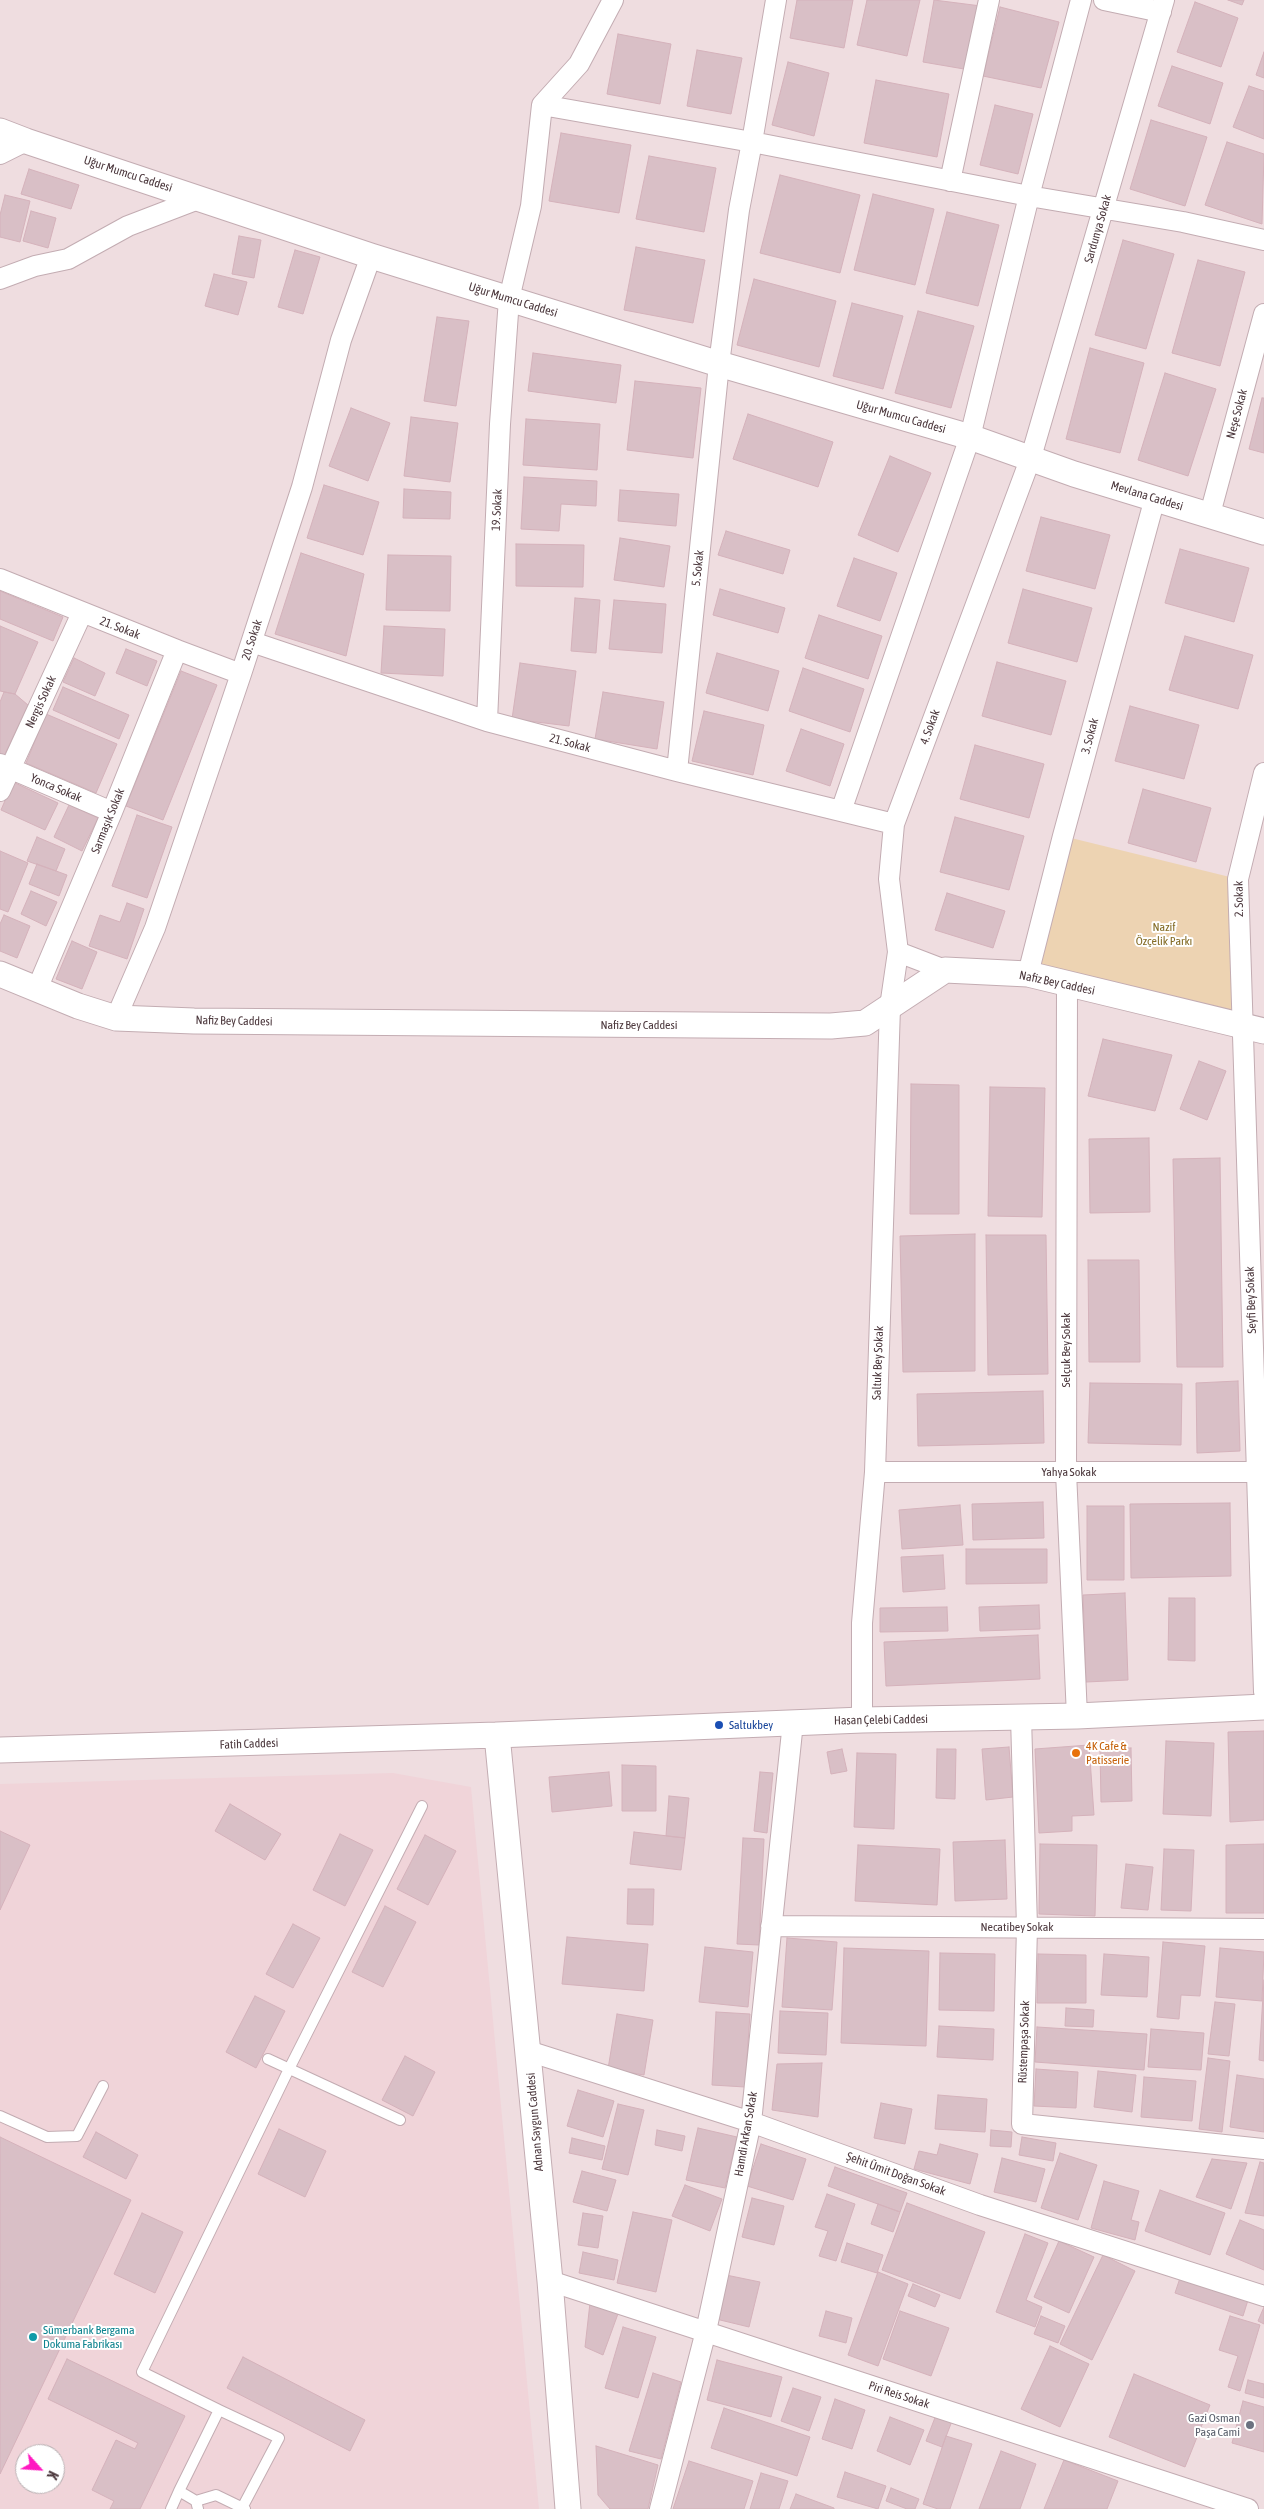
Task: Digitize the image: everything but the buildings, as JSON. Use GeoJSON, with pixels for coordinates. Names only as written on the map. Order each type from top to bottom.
{"type":"FeatureCollection","features":[{"type":"Feature","properties":{"kind":"street"},"geometry":{"type":"LineString","coordinates":[[542,105],[578,64],[613,0]]}},
{"type":"Feature","properties":{"kind":"street","name":"5. Sokak"},"geometry":{"type":"LineString","coordinates":[[677,772],[719,364],[739,210],[776,0]]}},
{"type":"Feature","properties":{"kind":"street"},"geometry":{"type":"LineString","coordinates":[[950,181],[989,0]]}},
{"type":"Feature","properties":{"kind":"street"},"geometry":{"type":"LineString","coordinates":[[841,811],[970,437],[1029,196],[1081,0]]}},
{"type":"Feature","properties":{"kind":"street"},"geometry":{"type":"LineString","coordinates":[[1104,0],[1162,6]]}},
{"type":"Feature","properties":{"kind":"street","name":"Sardunya Sokak"},"geometry":{"type":"LineString","coordinates":[[1031,458],[1162,6]]}},
{"type":"Feature","properties":{"kind":"street"},"geometry":{"type":"LineString","coordinates":[[542,105],[752,142],[1029,196],[1183,222],[1264,240]]}},
{"type":"Feature","properties":{"kind":"street","name":"19. Sokak"},"geometry":{"type":"LineString","coordinates":[[487,721],[500,424],[509,299],[531,206],[542,105]]}},
{"type":"Feature","properties":{"kind":"street","name":"Uğur Mumcu Caddesi"},"geometry":{"type":"LineString","coordinates":[[0,130],[26,141],[371,256],[719,364],[970,437],[1031,458]]}},
{"type":"Feature","properties":{"kind":"street"},"geometry":{"type":"LineString","coordinates":[[0,154],[26,141]]}},
{"type":"Feature","properties":{"kind":"street"},"geometry":{"type":"LineString","coordinates":[[0,279],[36,266],[68,259],[128,226],[201,198]]}},
{"type":"Feature","properties":{"kind":"street","name":"20. Sokak"},"geometry":{"type":"LineString","coordinates":[[116,1018],[155,928],[252,642],[302,487],[341,340],[371,256]]}},
{"type":"Feature","properties":{"kind":"street","name":"Neşe Sokak"},"geometry":{"type":"LineString","coordinates":[[1210,514],[1264,314]]}},
{"type":"Feature","properties":{"kind":"street","name":"Mevlana Caddesi"},"geometry":{"type":"LineString","coordinates":[[1031,458],[1074,474],[1264,532]]}},
{"type":"Feature","properties":{"kind":"street","name":"4. Sokak"},"geometry":{"type":"LineString","coordinates":[[890,1007],[898,952],[889,879],[894,824],[1031,458]]}},
{"type":"Feature","properties":{"kind":"street","name":"3. Sokak"},"geometry":{"type":"LineString","coordinates":[[1028,974],[1063,836],[1155,498]]}},
{"type":"Feature","properties":{"kind":"street","name":"21. Sokak"},"geometry":{"type":"LineString","coordinates":[[0,579],[82,614],[241,674]]}},
{"type":"Feature","properties":{"kind":"street","name":"Nergis Sokak"},"geometry":{"type":"LineString","coordinates":[[0,791],[5,766],[82,614]]}},
{"type":"Feature","properties":{"kind":"street","name":"21. Sokak"},"geometry":{"type":"LineString","coordinates":[[252,642],[487,721],[677,772],[894,824]]}},
{"type":"Feature","properties":{"kind":"street","name":"Sarmaşık Sokak"},"geometry":{"type":"LineString","coordinates":[[37,990],[112,812],[176,650]]}},
{"type":"Feature","properties":{"kind":"street","name":"Yonca Sokak"},"geometry":{"type":"LineString","coordinates":[[5,766],[112,812]]}},
{"type":"Feature","properties":{"kind":"street","name":"2. Sokak"},"geometry":{"type":"LineString","coordinates":[[1254,1030],[1238,879],[1264,773]]}},
{"type":"Feature","properties":{"kind":"street"},"geometry":{"type":"LineString","coordinates":[[898,952],[945,970]]}},
{"type":"Feature","properties":{"kind":"street","name":"Nafiz Bey Caddesi"},"geometry":{"type":"LineString","coordinates":[[0,974],[78,1006],[116,1018],[214,1021],[831,1026],[865,1023],[945,970],[1028,974],[1254,1030]]}},
{"type":"Feature","properties":{"kind":"street","name":"Selçuk Bey Sokak"},"geometry":{"type":"LineString","coordinates":[[1067,984],[1066,1472],[1077,1716]]}},
{"type":"Feature","properties":{"kind":"street","name":"Saltuk Bey Sokak"},"geometry":{"type":"LineString","coordinates":[[862,1720],[862,1623],[875,1472],[890,1007]]}},
{"type":"Feature","properties":{"kind":"street","name":"Seyfi Bey Sokak"},"geometry":{"type":"LineString","coordinates":[[1254,1030],[1264,1692]]}},
{"type":"Feature","properties":{"kind":"street","name":"Yahya Sokak"},"geometry":{"type":"LineString","coordinates":[[875,1472],[1260,1472]]}},
{"type":"Feature","properties":{"kind":"street","name":"Hasan Çelebi Caddesi"},"geometry":{"type":"LineString","coordinates":[[497,1735],[793,1722],[1077,1716],[1264,1707]]}},
{"type":"Feature","properties":{"kind":"street","name":"Rüstempaşa Sokak"},"geometry":{"type":"LineString","coordinates":[[1022,1717],[1027,1927],[1022,2124],[1264,2149]]}},
{"type":"Feature","properties":{"kind":"street","name":"Hamdi Arkan Sokak"},"geometry":{"type":"LineString","coordinates":[[660,2509],[706,2331],[751,2122],[793,1722]]}},
{"type":"Feature","properties":{"kind":"street","name":"Fatih Caddesi"},"geometry":{"type":"LineString","coordinates":[[0,1750],[497,1735]]}},
{"type":"Feature","properties":{"kind":"street","name":"Adnan Saygun Caddesi"},"geometry":{"type":"LineString","coordinates":[[497,1735],[550,2282],[568,2509]]}},
{"type":"Feature","properties":{"kind":"street","name":"Necatibey Sokak"},"geometry":{"type":"LineString","coordinates":[[771,1926],[1264,1929]]}},
{"type":"Feature","properties":{"kind":"street","name":"Şehit Ümit Doğan Sokak"},"geometry":{"type":"LineString","coordinates":[[528,2051],[751,2122],[980,2205],[1264,2296]]}},
{"type":"Feature","properties":{"kind":"street","name":"Piri Reis Sokak"},"geometry":{"type":"LineString","coordinates":[[550,2282],[706,2331],[1248,2509]]}},
{"type":"Feature","properties":{"kind":"lane"},"geometry":{"type":"LineString","coordinates":[[179,2491],[197,2505],[216,2496],[243,2508],[279,2438],[142,2372],[289,2069],[422,1806]]}},
{"type":"Feature","properties":{"kind":"lane"},"geometry":{"type":"LineString","coordinates":[[268,2060],[400,2120]]}},
{"type":"Feature","properties":{"kind":"lane"},"geometry":{"type":"LineString","coordinates":[[0,2116],[47,2136],[77,2136],[103,2086]]}},
{"type":"Feature","properties":{"kind":"lane"},"geometry":{"type":"LineString","coordinates":[[171,2509],[218,2410]]}},
{"type":"Feature","properties":{"kind":"shaded area"},"geometry":{"type":"Polygon","coordinates":[[[0,0],[1264,0],[1264,2509],[0,2509],[0,0]]]}},
{"type":"Feature","properties":{"kind":"shaded area"},"geometry":{"type":"Polygon","coordinates":[[[393,1773],[471,1787],[539,2509],[0,2509],[0,1784],[393,1773]]]}},
{"type":"Feature","properties":{"kind":"green space","name":"Nazif Özçelik Parkı"},"geometry":{"type":"Polygon","coordinates":[[[1063,836],[1238,879],[1243,1028],[1028,974],[1063,836]]]}},
{"type":"Feature","properties":{"kind":"place","name":"Saltukbey"},"geometry":{"type":"Point","coordinates":[719,1725]}},
{"type":"Feature","properties":{"kind":"place","name":"4K Cafe & Patisserie"},"geometry":{"type":"Point","coordinates":[1076,1753]}},
{"type":"Feature","properties":{"kind":"place","name":"Sümerbank Bergama Dokuma Fabrikası"},"geometry":{"type":"Point","coordinates":[33,2337]}},
{"type":"Feature","properties":{"kind":"place","name":"Gazi Osman Paşa Cami"},"geometry":{"type":"Point","coordinates":[1250,2425]}}]}
